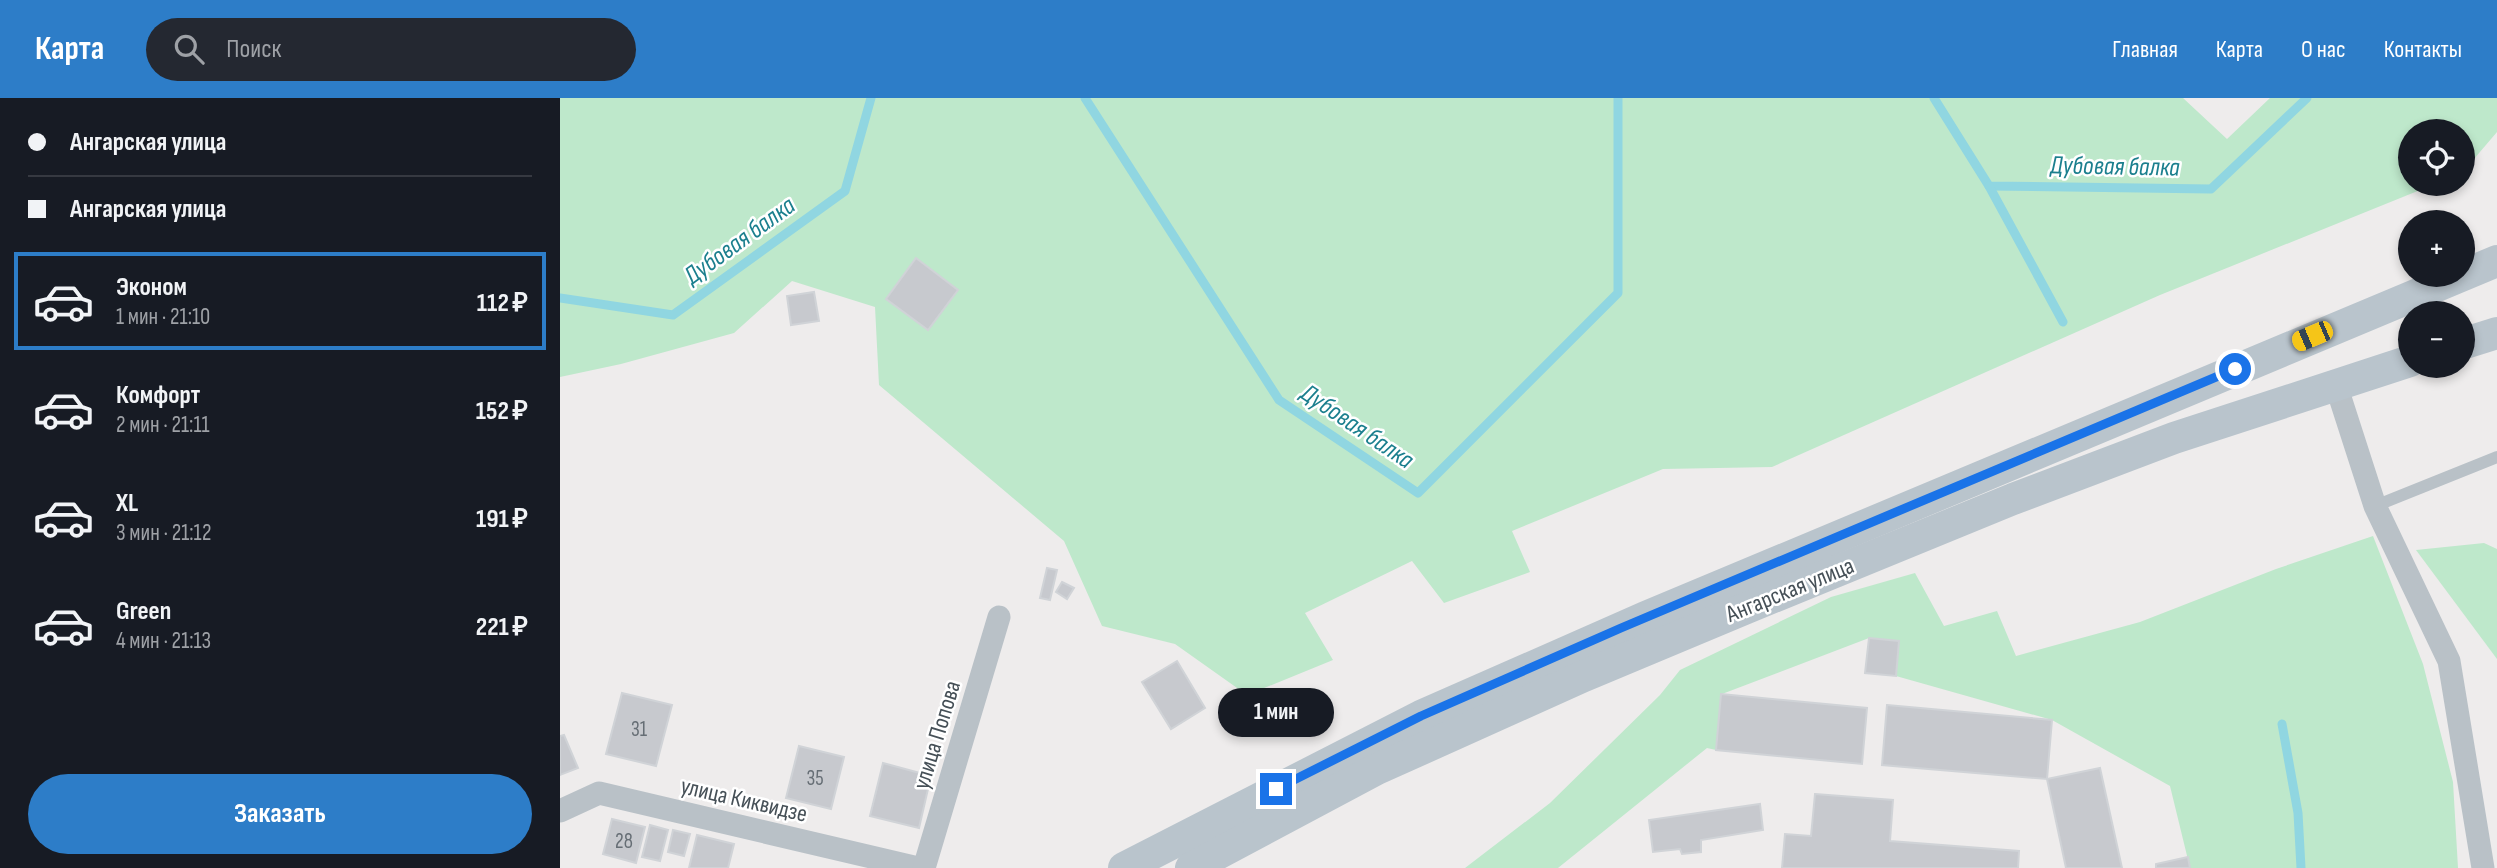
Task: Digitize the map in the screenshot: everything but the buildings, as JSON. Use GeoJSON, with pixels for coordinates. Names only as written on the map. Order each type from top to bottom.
{"type":"FeatureCollection","features":[{"type":"Feature","properties":{"kind":"main road","name":"Ангарская улица"},"geometry":{"type":"LineString","coordinates":[[1124,868],[1421,716],[1697,595],[2497,261]]}},
{"type":"Feature","properties":{"kind":"main road"},"geometry":{"type":"LineString","coordinates":[[2475,340],[2497,333]]}},
{"type":"Feature","properties":{"kind":"main road","name":"Ангарская улица"},"geometry":{"type":"LineString","coordinates":[[1191,868],[1377,769],[1597,670],[2026,494],[2174,438],[2398,365]]}},
{"type":"Feature","properties":{"kind":"street"},"geometry":{"type":"LineString","coordinates":[[2336,385],[2375,506],[2449,661],[2487,861]]}},
{"type":"Feature","properties":{"kind":"street","name":"улица Попова"},"geometry":{"type":"LineString","coordinates":[[924,868],[999,617]]}},
{"type":"Feature","properties":{"kind":"street","name":"улица Киквидзе"},"geometry":{"type":"LineString","coordinates":[[560,811],[599,793],[918,868]]}},
{"type":"Feature","properties":{"kind":"lane"},"geometry":{"type":"LineString","coordinates":[[2375,506],[2497,457]]}},
{"type":"Feature","properties":{"kind":"green space"},"geometry":{"type":"Polygon","coordinates":[[[560,98],[2183,98],[2227,139],[2270,98],[2497,98],[2497,132],[2475,158],[2475,119],[2398,119],[2398,196],[2405,196],[2160,295],[1772,467],[1663,469],[1512,531],[1530,572],[1444,603],[1412,561],[1305,613],[1333,660],[1247,695],[1175,644],[1102,626],[1064,541],[879,385],[875,307],[792,281],[734,333],[621,364],[560,377],[560,98]]]}},
{"type":"Feature","properties":{"kind":"green space"},"geometry":{"type":"Polygon","coordinates":[[[2373,536],[2423,664],[2453,782],[2458,868],[2190,868],[2170,786],[2052,720],[1896,676],[1899,642],[1869,638],[1722,694],[1716,750],[1707,748],[1558,868],[1465,868],[1550,803],[1660,695],[1680,670],[1831,597],[1915,573],[1944,626],[1997,611],[2016,656],[2140,622],[2276,569],[2373,536]]]}},
{"type":"Feature","properties":{"kind":"green space"},"geometry":{"type":"Polygon","coordinates":[[[2484,543],[2497,549],[2497,659],[2416,550],[2484,543]]]}},
{"type":"Feature","properties":{"kind":"waterway","name":"Дубовая балка"},"geometry":{"type":"LineString","coordinates":[[560,298],[673,315],[845,191],[871,98]]}},
{"type":"Feature","properties":{"kind":"waterway","name":"Дубовая балка"},"geometry":{"type":"LineString","coordinates":[[1085,98],[1279,400],[1418,493],[1618,293],[1618,98]]}},
{"type":"Feature","properties":{"kind":"waterway","name":"Дубовая балка"},"geometry":{"type":"LineString","coordinates":[[1934,98],[1989,186],[2211,189],[2307,98]]}},
{"type":"Feature","properties":{"kind":"waterway"},"geometry":{"type":"LineString","coordinates":[[1989,186],[2063,322]]}},
{"type":"Feature","properties":{"kind":"waterway"},"geometry":{"type":"LineString","coordinates":[[2282,724],[2298,813],[2301,868]]}},
{"type":"Feature","properties":{"kind":"route"},"geometry":{"type":"LineString","coordinates":[[1276,789],[1421,716],[1621,628],[2235,369]]}}]}
